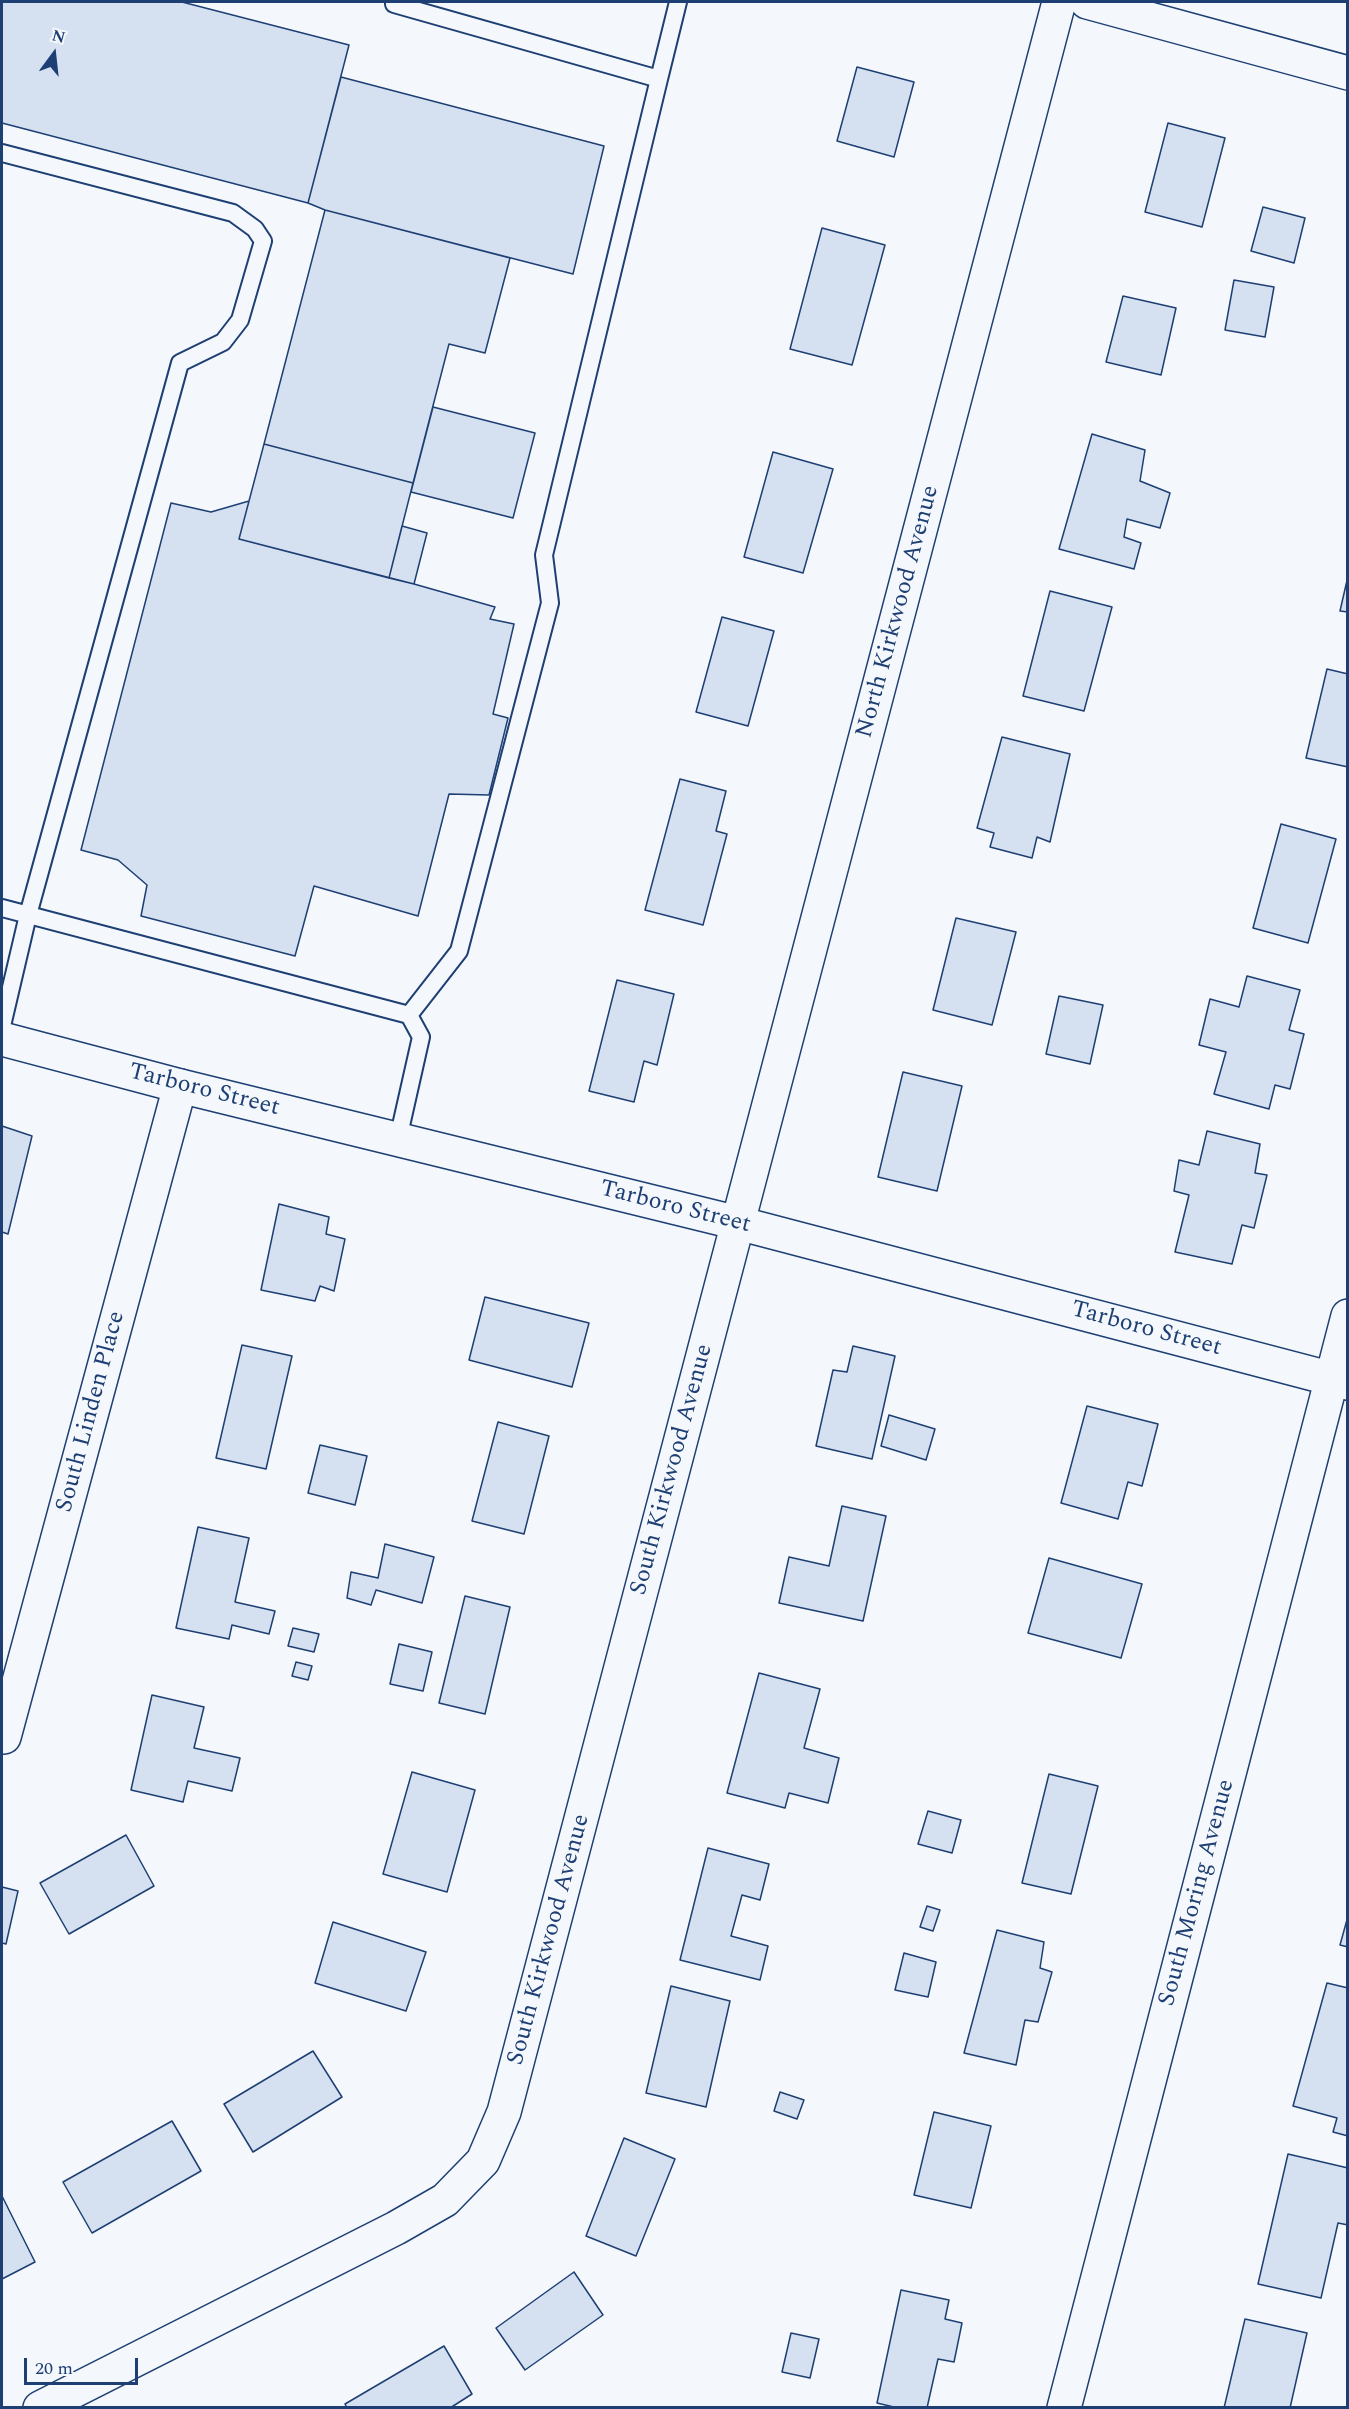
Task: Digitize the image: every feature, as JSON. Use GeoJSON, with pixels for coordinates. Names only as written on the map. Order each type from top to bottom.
{"type":"FeatureCollection","features":[{"type":"Feature","properties":{"kind":"street","name":"North Kirkwood Avenue"},"geometry":{"type":"LineString","coordinates":[[738,1223],[1059,2]]}},
{"type":"Feature","properties":{"kind":"street"},"geometry":{"type":"LineString","coordinates":[[1087,2],[1347,73]]}},
{"type":"Feature","properties":{"kind":"street","name":"Tarboro Street"},"geometry":{"type":"LineString","coordinates":[[2,1039],[180,1086],[738,1223],[1339,1381]]}},
{"type":"Feature","properties":{"kind":"street","name":"South Linden Place"},"geometry":{"type":"LineString","coordinates":[[4,1737],[180,1086]]}},
{"type":"Feature","properties":{"kind":"street","name":"South Kirkwood Avenue"},"geometry":{"type":"LineString","coordinates":[[40,2408],[74,2400],[406,2223],[445,2200],[483,2160],[507,2100],[738,1223]]}},
{"type":"Feature","properties":{"kind":"street","name":"South Moring Avenue"},"geometry":{"type":"LineString","coordinates":[[1064,2408],[1339,1381],[1347,1316]]}},
{"type":"Feature","properties":{"kind":"lane"},"geometry":{"type":"LineString","coordinates":[[409,1015],[459,951],[550,603],[544,555],[678,2]]}},
{"type":"Feature","properties":{"kind":"lane"},"geometry":{"type":"LineString","coordinates":[[394,4],[659,79]]}},
{"type":"Feature","properties":{"kind":"lane"},"geometry":{"type":"LineString","coordinates":[[2,153],[233,213],[255,229],[262,241],[240,320],[223,342],[180,363],[28,915],[2,1026]]}},
{"type":"Feature","properties":{"kind":"lane"},"geometry":{"type":"LineString","coordinates":[[2,908],[409,1015],[421,1037],[398,1139]]}},
{"type":"Feature","properties":{"kind":"building"},"geometry":{"type":"Polygon","coordinates":[[[2,2],[182,2],[349,45],[308,203],[2,123],[2,2]]]}},
{"type":"Feature","properties":{"kind":"building"},"geometry":{"type":"Polygon","coordinates":[[[857,67],[914,82],[894,157],[837,141],[857,67]]]}},
{"type":"Feature","properties":{"kind":"building"},"geometry":{"type":"Polygon","coordinates":[[[341,77],[604,146],[573,274],[325,210],[308,203],[341,77]]]}},
{"type":"Feature","properties":{"kind":"building"},"geometry":{"type":"Polygon","coordinates":[[[1168,123],[1225,138],[1202,227],[1145,212],[1168,123]]]}},
{"type":"Feature","properties":{"kind":"building"},"geometry":{"type":"Polygon","coordinates":[[[1263,207],[1305,218],[1294,263],[1251,251],[1263,207]]]}},
{"type":"Feature","properties":{"kind":"building"},"geometry":{"type":"Polygon","coordinates":[[[325,210],[510,258],[485,353],[449,344],[413,483],[264,444],[325,210]]]}},
{"type":"Feature","properties":{"kind":"building"},"geometry":{"type":"Polygon","coordinates":[[[822,228],[885,245],[852,365],[790,349],[822,228]]]}},
{"type":"Feature","properties":{"kind":"building"},"geometry":{"type":"Polygon","coordinates":[[[1234,280],[1274,287],[1265,337],[1225,330],[1234,280]]]}},
{"type":"Feature","properties":{"kind":"building"},"geometry":{"type":"Polygon","coordinates":[[[1123,296],[1176,308],[1161,375],[1106,362],[1123,296]]]}},
{"type":"Feature","properties":{"kind":"building"},"geometry":{"type":"Polygon","coordinates":[[[433,407],[535,433],[513,518],[411,492],[433,407]]]}},
{"type":"Feature","properties":{"kind":"building"},"geometry":{"type":"Polygon","coordinates":[[[1092,434],[1145,450],[1140,481],[1170,493],[1160,528],[1127,519],[1124,537],[1141,543],[1134,569],[1059,549],[1092,434]]]}},
{"type":"Feature","properties":{"kind":"building"},"geometry":{"type":"Polygon","coordinates":[[[264,444],[413,483],[389,578],[239,539],[264,444]]]}},
{"type":"Feature","properties":{"kind":"building"},"geometry":{"type":"Polygon","coordinates":[[[773,452],[833,469],[803,573],[744,557],[773,452]]]}},
{"type":"Feature","properties":{"kind":"building"},"geometry":{"type":"Polygon","coordinates":[[[249,501],[239,539],[495,607],[490,619],[514,624],[493,714],[508,718],[489,795],[449,794],[418,916],[314,886],[295,956],[141,916],[147,885],[118,860],[81,850],[171,503],[211,512],[249,501]]]}},
{"type":"Feature","properties":{"kind":"building"},"geometry":{"type":"Polygon","coordinates":[[[402,526],[427,533],[414,584],[389,578],[402,526]]]}},
{"type":"Feature","properties":{"kind":"building"},"geometry":{"type":"Polygon","coordinates":[[[1348,576],[1348,612],[1340,611],[1348,576]]]}},
{"type":"Feature","properties":{"kind":"building"},"geometry":{"type":"Polygon","coordinates":[[[1050,591],[1112,607],[1084,711],[1023,696],[1050,591]]]}},
{"type":"Feature","properties":{"kind":"building"},"geometry":{"type":"Polygon","coordinates":[[[722,617],[774,631],[748,726],[696,712],[722,617]]]}},
{"type":"Feature","properties":{"kind":"building"},"geometry":{"type":"Polygon","coordinates":[[[1327,669],[1348,674],[1348,767],[1306,758],[1327,669]]]}},
{"type":"Feature","properties":{"kind":"building"},"geometry":{"type":"Polygon","coordinates":[[[1002,737],[1070,754],[1050,842],[1037,837],[1032,858],[990,847],[994,833],[977,828],[1002,737]]]}},
{"type":"Feature","properties":{"kind":"building"},"geometry":{"type":"Polygon","coordinates":[[[680,779],[726,791],[716,831],[727,834],[703,925],[645,910],[680,779]]]}},
{"type":"Feature","properties":{"kind":"building"},"geometry":{"type":"Polygon","coordinates":[[[1281,824],[1336,839],[1308,943],[1253,928],[1281,824]]]}},
{"type":"Feature","properties":{"kind":"building"},"geometry":{"type":"Polygon","coordinates":[[[956,918],[1016,932],[992,1025],[933,1010],[956,918]]]}},
{"type":"Feature","properties":{"kind":"building"},"geometry":{"type":"Polygon","coordinates":[[[1247,976],[1300,990],[1289,1030],[1304,1034],[1290,1089],[1275,1085],[1269,1109],[1214,1094],[1226,1052],[1199,1045],[1210,999],[1239,1007],[1247,976]]]}},
{"type":"Feature","properties":{"kind":"building"},"geometry":{"type":"Polygon","coordinates":[[[617,980],[674,994],[657,1065],[644,1061],[634,1102],[589,1091],[617,980]]]}},
{"type":"Feature","properties":{"kind":"building"},"geometry":{"type":"Polygon","coordinates":[[[1059,996],[1103,1005],[1090,1064],[1046,1054],[1059,996]]]}},
{"type":"Feature","properties":{"kind":"building"},"geometry":{"type":"Polygon","coordinates":[[[903,1072],[962,1086],[937,1191],[878,1177],[903,1072]]]}},
{"type":"Feature","properties":{"kind":"building"},"geometry":{"type":"Polygon","coordinates":[[[2,1126],[32,1136],[8,1234],[2,1232],[2,1126]]]}},
{"type":"Feature","properties":{"kind":"building"},"geometry":{"type":"Polygon","coordinates":[[[1207,1131],[1260,1144],[1255,1173],[1267,1175],[1254,1228],[1242,1225],[1232,1264],[1175,1252],[1189,1195],[1174,1191],[1179,1160],[1199,1165],[1207,1131]]]}},
{"type":"Feature","properties":{"kind":"building"},"geometry":{"type":"Polygon","coordinates":[[[279,1204],[329,1217],[326,1234],[345,1239],[334,1291],[320,1286],[315,1301],[261,1290],[279,1204]]]}},
{"type":"Feature","properties":{"kind":"building"},"geometry":{"type":"Polygon","coordinates":[[[485,1297],[589,1323],[572,1387],[469,1360],[485,1297]]]}},
{"type":"Feature","properties":{"kind":"building"},"geometry":{"type":"Polygon","coordinates":[[[242,1345],[292,1356],[266,1469],[216,1458],[242,1345]]]}},
{"type":"Feature","properties":{"kind":"building"},"geometry":{"type":"Polygon","coordinates":[[[853,1346],[895,1356],[872,1459],[816,1446],[833,1370],[847,1372],[853,1346]]]}},
{"type":"Feature","properties":{"kind":"building"},"geometry":{"type":"Polygon","coordinates":[[[1087,1406],[1158,1424],[1142,1486],[1128,1482],[1118,1519],[1061,1503],[1087,1406]]]}},
{"type":"Feature","properties":{"kind":"building"},"geometry":{"type":"Polygon","coordinates":[[[889,1415],[935,1429],[926,1460],[881,1446],[889,1415]]]}},
{"type":"Feature","properties":{"kind":"building"},"geometry":{"type":"Polygon","coordinates":[[[498,1422],[549,1436],[524,1534],[472,1521],[498,1422]]]}},
{"type":"Feature","properties":{"kind":"building"},"geometry":{"type":"Polygon","coordinates":[[[320,1445],[367,1456],[355,1505],[308,1493],[320,1445]]]}},
{"type":"Feature","properties":{"kind":"building"},"geometry":{"type":"Polygon","coordinates":[[[842,1506],[886,1516],[863,1621],[779,1603],[789,1557],[829,1566],[842,1506]]]}},
{"type":"Feature","properties":{"kind":"building"},"geometry":{"type":"Polygon","coordinates":[[[198,1527],[249,1538],[235,1602],[275,1611],[269,1634],[232,1625],[229,1639],[176,1628],[198,1527]]]}},
{"type":"Feature","properties":{"kind":"building"},"geometry":{"type":"Polygon","coordinates":[[[385,1544],[434,1557],[422,1603],[376,1590],[371,1605],[347,1598],[351,1572],[378,1578],[385,1544]]]}},
{"type":"Feature","properties":{"kind":"building"},"geometry":{"type":"Polygon","coordinates":[[[1049,1558],[1142,1584],[1121,1658],[1028,1633],[1049,1558]]]}},
{"type":"Feature","properties":{"kind":"building"},"geometry":{"type":"Polygon","coordinates":[[[465,1596],[510,1607],[485,1714],[439,1703],[465,1596]]]}},
{"type":"Feature","properties":{"kind":"building"},"geometry":{"type":"Polygon","coordinates":[[[293,1628],[319,1634],[314,1652],[288,1646],[293,1628]]]}},
{"type":"Feature","properties":{"kind":"building"},"geometry":{"type":"Polygon","coordinates":[[[399,1644],[432,1652],[423,1691],[390,1684],[399,1644]]]}},
{"type":"Feature","properties":{"kind":"building"},"geometry":{"type":"Polygon","coordinates":[[[296,1662],[312,1666],[308,1680],[292,1676],[296,1662]]]}},
{"type":"Feature","properties":{"kind":"building"},"geometry":{"type":"Polygon","coordinates":[[[759,1673],[820,1689],[804,1748],[839,1758],[828,1803],[789,1793],[785,1808],[727,1793],[759,1673]]]}},
{"type":"Feature","properties":{"kind":"building"},"geometry":{"type":"Polygon","coordinates":[[[152,1695],[204,1707],[194,1748],[240,1758],[232,1791],[188,1781],[183,1802],[131,1790],[152,1695]]]}},
{"type":"Feature","properties":{"kind":"building"},"geometry":{"type":"Polygon","coordinates":[[[412,1772],[475,1790],[447,1892],[383,1874],[412,1772]]]}},
{"type":"Feature","properties":{"kind":"building"},"geometry":{"type":"Polygon","coordinates":[[[1049,1774],[1098,1786],[1071,1894],[1022,1883],[1049,1774]]]}},
{"type":"Feature","properties":{"kind":"building"},"geometry":{"type":"Polygon","coordinates":[[[928,1811],[961,1820],[952,1853],[918,1844],[928,1811]]]}},
{"type":"Feature","properties":{"kind":"building"},"geometry":{"type":"Polygon","coordinates":[[[126,1835],[154,1886],[69,1934],[40,1883],[126,1835]]]}},
{"type":"Feature","properties":{"kind":"building"},"geometry":{"type":"Polygon","coordinates":[[[708,1848],[769,1864],[760,1900],[742,1895],[731,1936],[768,1946],[760,1980],[680,1960],[708,1848]]]}},
{"type":"Feature","properties":{"kind":"building"},"geometry":{"type":"Polygon","coordinates":[[[2,1887],[18,1891],[6,1944],[2,1943],[2,1887]]]}},
{"type":"Feature","properties":{"kind":"building"},"geometry":{"type":"Polygon","coordinates":[[[927,1906],[940,1910],[933,1931],[920,1927],[927,1906]]]}},
{"type":"Feature","properties":{"kind":"building"},"geometry":{"type":"Polygon","coordinates":[[[1348,1916],[1348,1947],[1340,1945],[1348,1916]]]}},
{"type":"Feature","properties":{"kind":"building"},"geometry":{"type":"Polygon","coordinates":[[[333,1922],[426,1952],[406,2011],[315,1983],[333,1922]]]}},
{"type":"Feature","properties":{"kind":"building"},"geometry":{"type":"Polygon","coordinates":[[[997,1930],[1044,1942],[1040,1968],[1052,1972],[1038,2022],[1025,2020],[1016,2065],[964,2053],[997,1930]]]}},
{"type":"Feature","properties":{"kind":"building"},"geometry":{"type":"Polygon","coordinates":[[[904,1953],[936,1962],[928,1997],[895,1990],[904,1953]]]}},
{"type":"Feature","properties":{"kind":"building"},"geometry":{"type":"Polygon","coordinates":[[[1327,1983],[1348,1988],[1348,2136],[1333,2132],[1337,2118],[1293,2106],[1327,1983]]]}},
{"type":"Feature","properties":{"kind":"building"},"geometry":{"type":"Polygon","coordinates":[[[671,1986],[730,2001],[706,2107],[646,2093],[671,1986]]]}},
{"type":"Feature","properties":{"kind":"building"},"geometry":{"type":"Polygon","coordinates":[[[313,2051],[342,2097],[253,2152],[224,2104],[313,2051]]]}},
{"type":"Feature","properties":{"kind":"building"},"geometry":{"type":"Polygon","coordinates":[[[780,2092],[804,2100],[797,2119],[774,2111],[780,2092]]]}},
{"type":"Feature","properties":{"kind":"building"},"geometry":{"type":"Polygon","coordinates":[[[934,2112],[991,2126],[971,2208],[914,2195],[934,2112]]]}},
{"type":"Feature","properties":{"kind":"building"},"geometry":{"type":"Polygon","coordinates":[[[172,2121],[201,2171],[92,2233],[63,2182],[172,2121]]]}},
{"type":"Feature","properties":{"kind":"building"},"geometry":{"type":"Polygon","coordinates":[[[624,2138],[675,2159],[636,2256],[586,2236],[624,2138]]]}},
{"type":"Feature","properties":{"kind":"building"},"geometry":{"type":"Polygon","coordinates":[[[1288,2154],[1348,2168],[1348,2225],[1338,2223],[1321,2298],[1258,2284],[1288,2154]]]}},
{"type":"Feature","properties":{"kind":"building"},"geometry":{"type":"Polygon","coordinates":[[[2,2196],[35,2262],[2,2279],[2,2196]]]}},
{"type":"Feature","properties":{"kind":"building"},"geometry":{"type":"Polygon","coordinates":[[[574,2272],[603,2315],[525,2370],[496,2328],[574,2272]]]}},
{"type":"Feature","properties":{"kind":"building"},"geometry":{"type":"Polygon","coordinates":[[[901,2290],[949,2300],[945,2319],[962,2323],[954,2362],[938,2359],[927,2408],[898,2408],[877,2403],[901,2290]]]}},
{"type":"Feature","properties":{"kind":"building"},"geometry":{"type":"Polygon","coordinates":[[[1245,2319],[1307,2333],[1290,2408],[1224,2408],[1245,2319]]]}},
{"type":"Feature","properties":{"kind":"building"},"geometry":{"type":"Polygon","coordinates":[[[791,2333],[819,2339],[810,2378],[782,2372],[791,2333]]]}},
{"type":"Feature","properties":{"kind":"building"},"geometry":{"type":"Polygon","coordinates":[[[444,2346],[472,2394],[450,2408],[347,2408],[345,2404],[444,2346]]]}}]}
